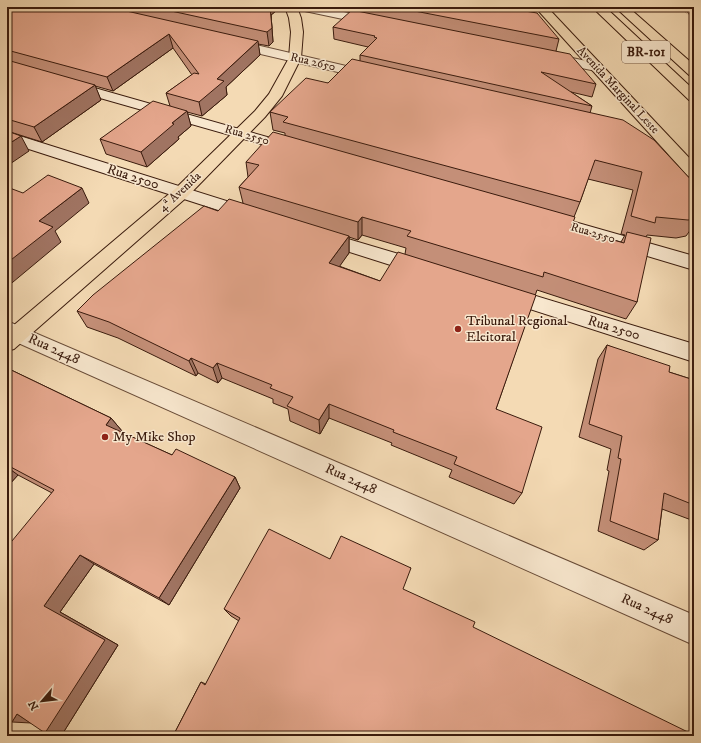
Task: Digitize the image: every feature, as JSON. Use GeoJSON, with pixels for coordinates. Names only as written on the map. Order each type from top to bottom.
{"type":"FeatureCollection","features":[{"type":"Feature","properties":{"kind":"main road","name":"4ª Avenida"},"geometry":{"type":"LineString","coordinates":[[11,335],[180,193],[242,134],[275,96],[295,58],[297,32],[295,18],[291,7]]}},
{"type":"Feature","properties":{"kind":"main road"},"geometry":{"type":"LineString","coordinates":[[300,7],[386,24]]}},
{"type":"Feature","properties":{"kind":"main road","name":"Avenida Marginal Leste"},"geometry":{"type":"LineString","coordinates":[[541,7],[694,173]]}},
{"type":"Feature","properties":{"kind":"main road","name":"BR-101"},"geometry":{"type":"LineString","coordinates":[[598,7],[694,97]]}},
{"type":"Feature","properties":{"kind":"main road","name":"BR-101"},"geometry":{"type":"LineString","coordinates":[[621,7],[694,72]]}},
{"type":"Feature","properties":{"kind":"main road","name":"Rua 2650"},"geometry":{"type":"LineString","coordinates":[[220,40],[388,79]]}},
{"type":"Feature","properties":{"kind":"main road"},"geometry":{"type":"LineString","coordinates":[[534,54],[596,67]]}},
{"type":"Feature","properties":{"kind":"main road","name":"Rua 2550"},"geometry":{"type":"LineString","coordinates":[[52,80],[310,153]]}},
{"type":"Feature","properties":{"kind":"main road","name":"Rua 2500"},"geometry":{"type":"LineString","coordinates":[[7,137],[271,221]]}},
{"type":"Feature","properties":{"kind":"main road"},"geometry":{"type":"LineString","coordinates":[[644,139],[668,144]]}},
{"type":"Feature","properties":{"kind":"main road","name":"Rua 2550"},"geometry":{"type":"LineString","coordinates":[[532,216],[686,260]]}},
{"type":"Feature","properties":{"kind":"main road"},"geometry":{"type":"LineString","coordinates":[[301,230],[437,273]]}},
{"type":"Feature","properties":{"kind":"main road"},"geometry":{"type":"LineString","coordinates":[[686,260],[694,280]]}},
{"type":"Feature","properties":{"kind":"main road","name":"Rua 2500"},"geometry":{"type":"LineString","coordinates":[[490,289],[694,353]]}},
{"type":"Feature","properties":{"kind":"main road","name":"Rua 2448"},"geometry":{"type":"LineString","coordinates":[[11,335],[694,630]]}},
{"type":"Feature","properties":{"kind":"path"},"geometry":{"type":"LineString","coordinates":[[680,7],[694,18]]}},
{"type":"Feature","properties":{"kind":"building"},"geometry":{"type":"Polygon","coordinates":[[[7,7],[109,7],[258,41],[217,79],[224,81],[199,102],[166,93],[194,73],[199,74],[169,34],[107,77],[7,50],[7,7]]]}},
{"type":"Feature","properties":{"kind":"building"},"geometry":{"type":"Polygon","coordinates":[[[153,7],[270,7],[272,28],[267,32],[153,7]]]}},
{"type":"Feature","properties":{"kind":"building"},"geometry":{"type":"Polygon","coordinates":[[[394,7],[517,7],[519,10],[537,13],[559,39],[394,7]]]}},
{"type":"Feature","properties":{"kind":"building"},"geometry":{"type":"Polygon","coordinates":[[[352,10],[570,54],[596,84],[541,72],[592,106],[360,55],[377,38],[374,37],[375,36],[333,27],[352,10]]]}},
{"type":"Feature","properties":{"kind":"building"},"geometry":{"type":"Polygon","coordinates":[[[352,59],[623,120],[654,140],[694,183],[694,219],[688,220],[656,217],[655,223],[631,216],[642,172],[595,160],[580,202],[283,122],[288,117],[270,112],[306,78],[328,83],[352,59]]]}},
{"type":"Feature","properties":{"kind":"building"},"geometry":{"type":"Polygon","coordinates":[[[7,60],[95,85],[34,127],[7,119],[7,60]]]}},
{"type":"Feature","properties":{"kind":"building"},"geometry":{"type":"Polygon","coordinates":[[[153,101],[187,111],[141,152],[100,139],[153,101]]]}},
{"type":"Feature","properties":{"kind":"building"},"geometry":{"type":"Polygon","coordinates":[[[7,131],[21,136],[7,145],[7,131]]]}},
{"type":"Feature","properties":{"kind":"building"},"geometry":{"type":"Polygon","coordinates":[[[273,132],[575,217],[571,228],[624,243],[627,232],[651,238],[637,302],[544,272],[543,277],[407,236],[411,231],[362,217],[358,222],[239,187],[259,165],[246,162],[273,132]]]}},
{"type":"Feature","properties":{"kind":"building"},"geometry":{"type":"Polygon","coordinates":[[[48,175],[82,188],[39,221],[53,227],[7,263],[7,187],[23,193],[48,175]]]}},
{"type":"Feature","properties":{"kind":"building"},"geometry":{"type":"Polygon","coordinates":[[[229,199],[349,236],[329,263],[380,281],[398,252],[536,295],[496,409],[542,427],[522,493],[454,464],[457,457],[393,432],[394,430],[329,404],[319,420],[287,406],[293,397],[270,388],[272,385],[217,363],[213,368],[191,358],[189,361],[109,322],[77,311],[93,295],[204,206],[218,211],[229,199]]]}},
{"type":"Feature","properties":{"kind":"building"},"geometry":{"type":"Polygon","coordinates":[[[607,345],[670,366],[669,372],[694,380],[694,505],[664,493],[658,540],[610,521],[621,459],[618,458],[622,436],[589,424],[607,345]]]}},
{"type":"Feature","properties":{"kind":"building"},"geometry":{"type":"Polygon","coordinates":[[[7,368],[111,418],[106,425],[172,455],[176,449],[235,477],[159,598],[80,555],[44,606],[105,640],[45,733],[17,714],[12,722],[7,719],[7,547],[54,490],[7,465],[7,368]]]}},
{"type":"Feature","properties":{"kind":"building"},"geometry":{"type":"Polygon","coordinates":[[[269,529],[330,559],[341,536],[411,568],[403,589],[475,622],[473,627],[694,736],[173,736],[201,682],[205,685],[240,618],[224,609],[269,529]]]}},
{"type":"Feature","properties":{"kind":"place","name":"Tribunal Regional Eleitoral"},"geometry":{"type":"Point","coordinates":[458,329]}},
{"type":"Feature","properties":{"kind":"place","name":"My Mike Shop"},"geometry":{"type":"Point","coordinates":[105,437]}}]}
